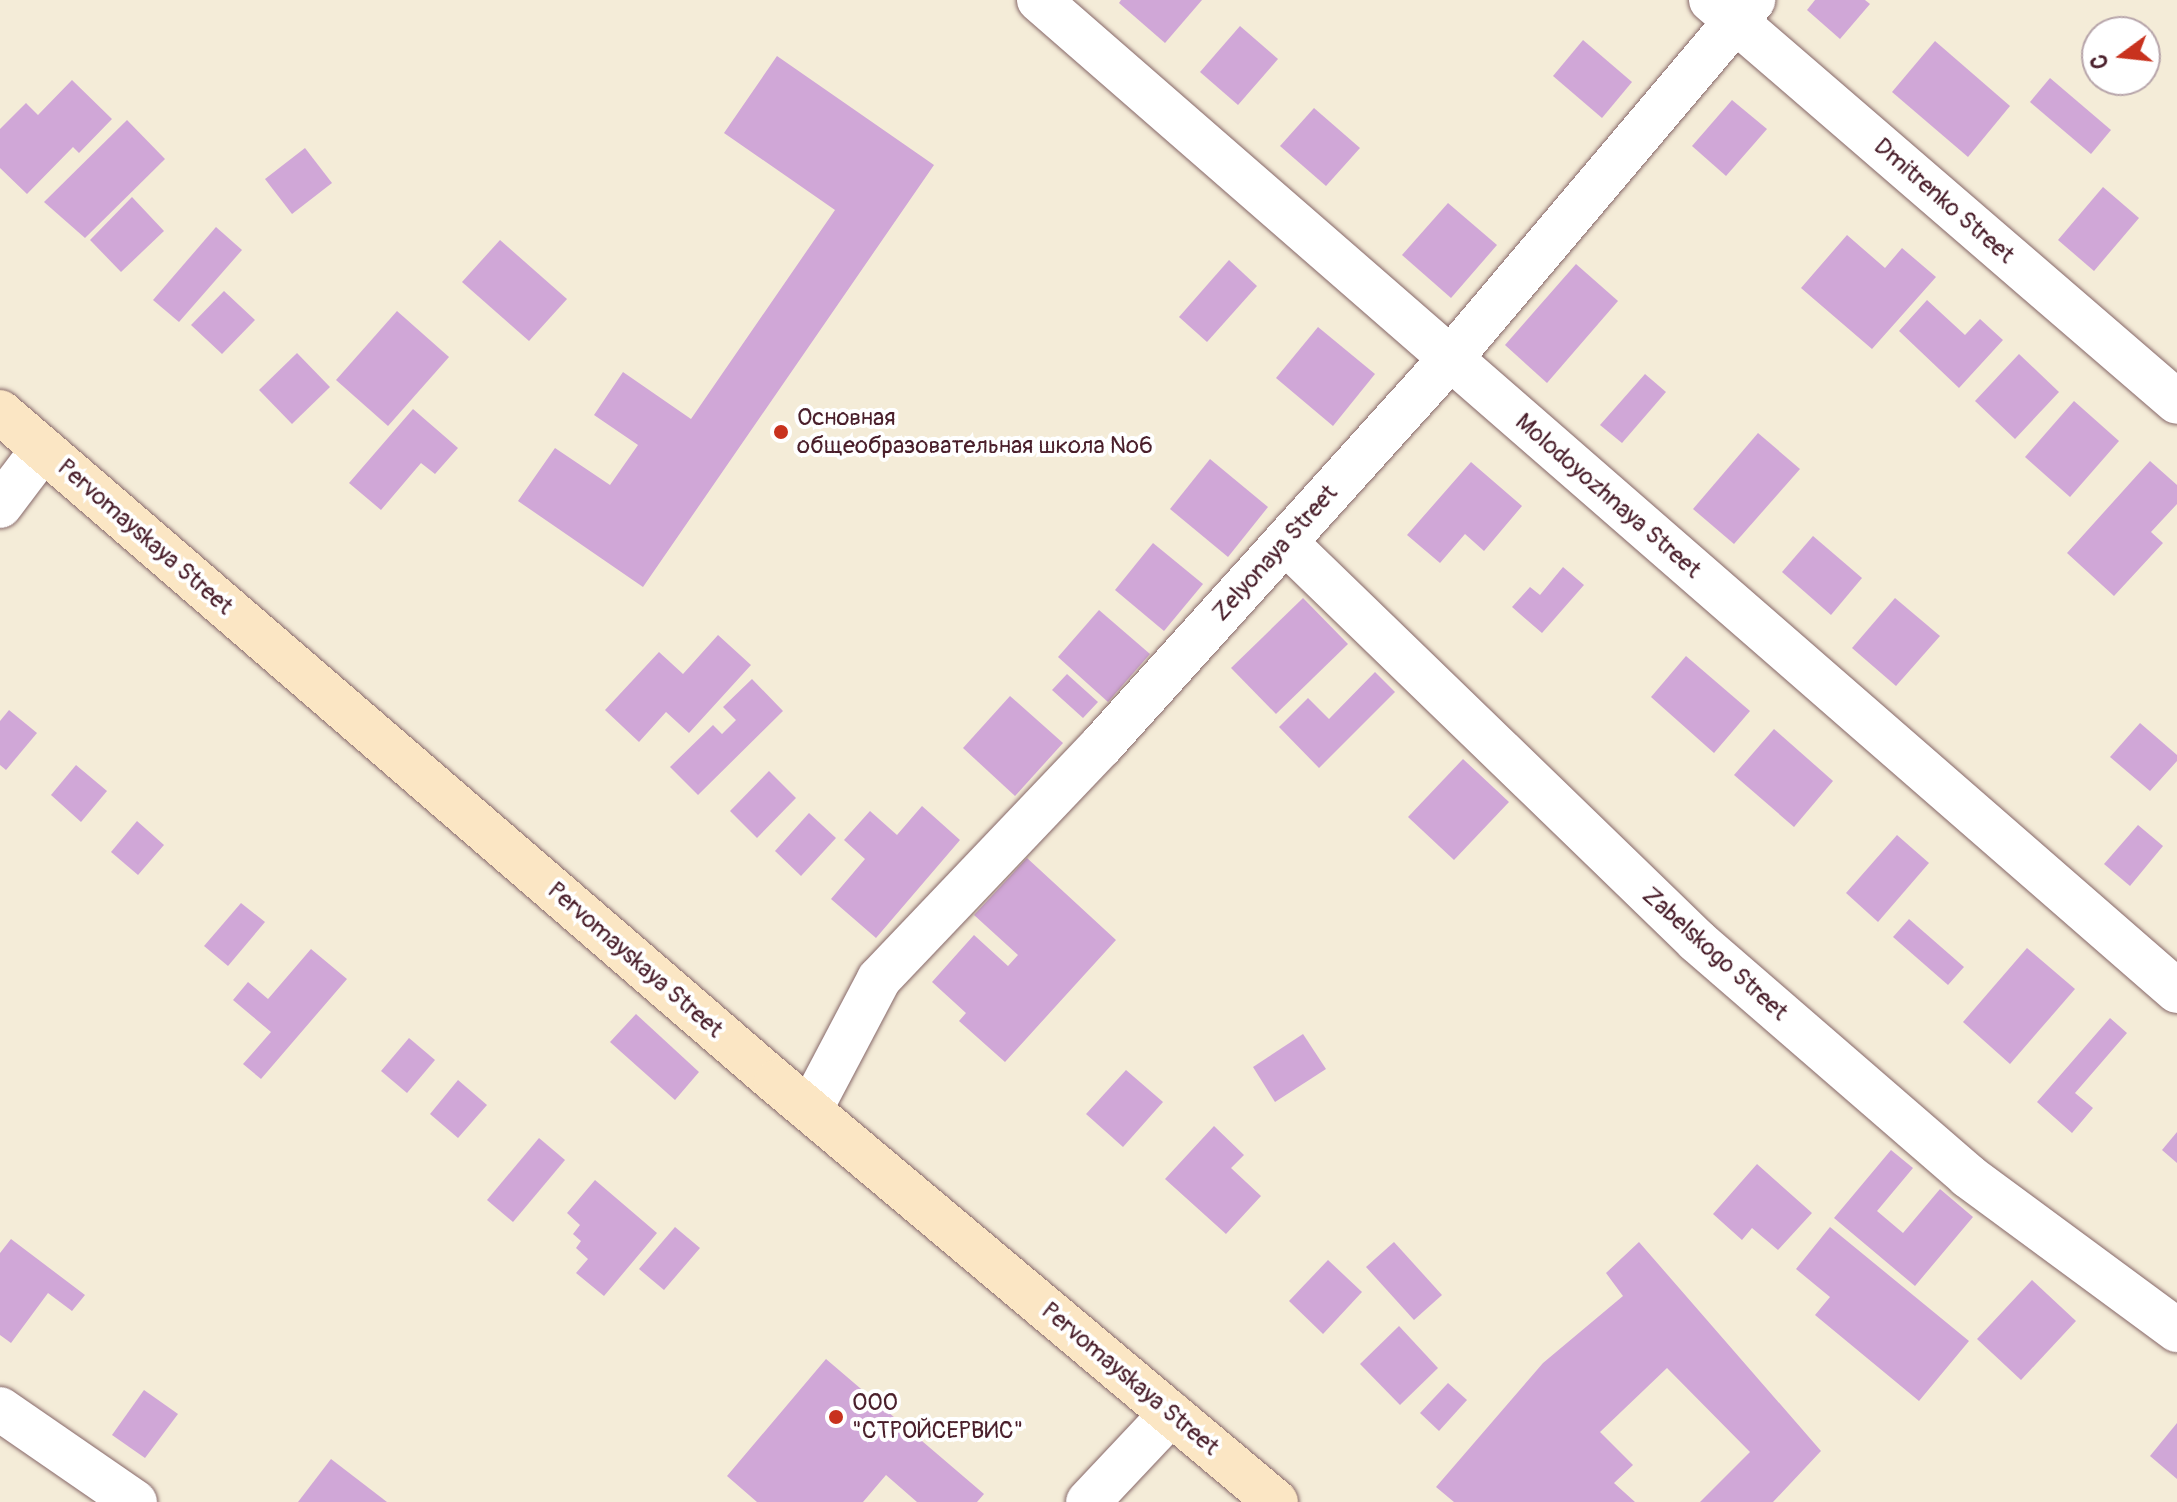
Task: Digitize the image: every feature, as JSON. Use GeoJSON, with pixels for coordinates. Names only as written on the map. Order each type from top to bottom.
{"type":"FeatureCollection","features":[{"type":"Feature","properties":{"kind":"main road","name":"Pervomayskaya Street"},"geometry":{"type":"LineString","coordinates":[[0,412],[810,1110],[1276,1502]]}},
{"type":"Feature","properties":{"kind":"street","name":"Molodoyozhnaya Street"},"geometry":{"type":"LineString","coordinates":[[1039,0],[2177,991]]}},
{"type":"Feature","properties":{"kind":"street","name":"Zelyonaya Street"},"geometry":{"type":"LineString","coordinates":[[810,1110],[879,979],[1101,746],[1450,359],[1733,7]]}},
{"type":"Feature","properties":{"kind":"street","name":"Dmitrenko Street"},"geometry":{"type":"LineString","coordinates":[[1733,7],[2177,402]]}},
{"type":"Feature","properties":{"kind":"street"},"geometry":{"type":"LineString","coordinates":[[0,506],[43,449]]}},
{"type":"Feature","properties":{"kind":"street","name":"Zabelskogo Street"},"geometry":{"type":"LineString","coordinates":[[1285,542],[1697,941],[1968,1176],[2150,1307],[2177,1330]]}},
{"type":"Feature","properties":{"kind":"street"},"geometry":{"type":"LineString","coordinates":[[0,1409],[135,1502]]}},
{"type":"Feature","properties":{"kind":"street"},"geometry":{"type":"LineString","coordinates":[[1088,1502],[1171,1414]]}},
{"type":"Feature","properties":{"kind":"building"},"geometry":{"type":"Polygon","coordinates":[[[1121,0],[1202,0],[1165,43],[1119,3],[1121,0]]]}},
{"type":"Feature","properties":{"kind":"building"},"geometry":{"type":"Polygon","coordinates":[[[1815,0],[1865,0],[1870,4],[1840,39],[1807,10],[1815,0]]]}},
{"type":"Feature","properties":{"kind":"building"},"geometry":{"type":"Polygon","coordinates":[[[1240,26],[1278,59],[1238,105],[1200,72],[1240,26]]]}},
{"type":"Feature","properties":{"kind":"building"},"geometry":{"type":"Polygon","coordinates":[[[1583,40],[1632,82],[1602,118],[1553,76],[1583,40]]]}},
{"type":"Feature","properties":{"kind":"building"},"geometry":{"type":"Polygon","coordinates":[[[1935,41],[2010,106],[1968,157],[1892,92],[1935,41]]]}},
{"type":"Feature","properties":{"kind":"building"},"geometry":{"type":"Polygon","coordinates":[[[777,56],[934,165],[643,587],[518,501],[555,448],[610,485],[638,445],[594,415],[623,372],[691,419],[835,210],[724,133],[777,56]]]}},
{"type":"Feature","properties":{"kind":"building"},"geometry":{"type":"Polygon","coordinates":[[[2050,78],[2111,130],[2091,154],[2030,102],[2050,78]]]}},
{"type":"Feature","properties":{"kind":"building"},"geometry":{"type":"Polygon","coordinates":[[[72,80],[112,119],[79,153],[73,147],[27,194],[0,168],[0,129],[26,103],[38,115],[72,80]]]}},
{"type":"Feature","properties":{"kind":"building"},"geometry":{"type":"Polygon","coordinates":[[[1732,100],[1767,129],[1726,176],[1692,146],[1732,100]]]}},
{"type":"Feature","properties":{"kind":"building"},"geometry":{"type":"Polygon","coordinates":[[[1314,108],[1360,148],[1326,186],[1280,146],[1314,108]]]}},
{"type":"Feature","properties":{"kind":"building"},"geometry":{"type":"Polygon","coordinates":[[[127,120],[165,159],[85,238],[44,202],[127,120]]]}},
{"type":"Feature","properties":{"kind":"building"},"geometry":{"type":"Polygon","coordinates":[[[305,148],[332,183],[292,214],[265,179],[305,148]]]}},
{"type":"Feature","properties":{"kind":"building"},"geometry":{"type":"Polygon","coordinates":[[[2103,187],[2139,218],[2094,271],[2058,240],[2103,187]]]}},
{"type":"Feature","properties":{"kind":"building"},"geometry":{"type":"Polygon","coordinates":[[[132,197],[164,231],[121,272],[90,240],[132,197]]]}},
{"type":"Feature","properties":{"kind":"building"},"geometry":{"type":"Polygon","coordinates":[[[1448,203],[1497,245],[1451,298],[1402,255],[1448,203]]]}},
{"type":"Feature","properties":{"kind":"building"},"geometry":{"type":"Polygon","coordinates":[[[216,227],[242,250],[179,322],[153,300],[216,227]]]}},
{"type":"Feature","properties":{"kind":"building"},"geometry":{"type":"Polygon","coordinates":[[[1847,235],[1885,268],[1902,248],[1936,277],[1872,349],[1801,288],[1847,235]]]}},
{"type":"Feature","properties":{"kind":"building"},"geometry":{"type":"Polygon","coordinates":[[[500,240],[567,299],[529,341],[462,282],[500,240]]]}},
{"type":"Feature","properties":{"kind":"building"},"geometry":{"type":"Polygon","coordinates":[[[1229,260],[1257,286],[1207,342],[1179,317],[1229,260]]]}},
{"type":"Feature","properties":{"kind":"building"},"geometry":{"type":"Polygon","coordinates":[[[1576,264],[1618,301],[1547,383],[1505,345],[1576,264]]]}},
{"type":"Feature","properties":{"kind":"building"},"geometry":{"type":"Polygon","coordinates":[[[224,291],[255,320],[222,354],[191,325],[224,291]]]}},
{"type":"Feature","properties":{"kind":"building"},"geometry":{"type":"Polygon","coordinates":[[[1927,300],[1965,335],[1980,319],[2003,340],[1959,388],[1899,331],[1927,300]]]}},
{"type":"Feature","properties":{"kind":"building"},"geometry":{"type":"Polygon","coordinates":[[[397,311],[449,357],[388,426],[336,380],[397,311]]]}},
{"type":"Feature","properties":{"kind":"building"},"geometry":{"type":"Polygon","coordinates":[[[1318,327],[1375,374],[1333,426],[1276,378],[1318,327]]]}},
{"type":"Feature","properties":{"kind":"building"},"geometry":{"type":"Polygon","coordinates":[[[297,353],[330,387],[292,424],[259,390],[297,353]]]}},
{"type":"Feature","properties":{"kind":"building"},"geometry":{"type":"Polygon","coordinates":[[[2019,354],[2059,392],[2015,439],[1975,401],[2019,354]]]}},
{"type":"Feature","properties":{"kind":"building"},"geometry":{"type":"Polygon","coordinates":[[[1645,374],[1666,392],[1622,443],[1600,425],[1645,374]]]}},
{"type":"Feature","properties":{"kind":"building"},"geometry":{"type":"Polygon","coordinates":[[[2074,401],[2119,441],[2070,497],[2025,457],[2074,401]]]}},
{"type":"Feature","properties":{"kind":"building"},"geometry":{"type":"Polygon","coordinates":[[[413,409],[458,448],[435,474],[421,463],[381,510],[349,483],[413,409]]]}},
{"type":"Feature","properties":{"kind":"building"},"geometry":{"type":"Polygon","coordinates":[[[1758,433],[1800,469],[1734,544],[1693,509],[1758,433]]]}},
{"type":"Feature","properties":{"kind":"building"},"geometry":{"type":"Polygon","coordinates":[[[1210,459],[1268,507],[1228,557],[1170,509],[1210,459]]]}},
{"type":"Feature","properties":{"kind":"building"},"geometry":{"type":"Polygon","coordinates":[[[2150,461],[2177,485],[2177,504],[2151,532],[2163,543],[2114,596],[2067,553],[2150,461]]]}},
{"type":"Feature","properties":{"kind":"building"},"geometry":{"type":"Polygon","coordinates":[[[1471,462],[1522,506],[1484,551],[1465,534],[1440,563],[1407,535],[1471,462]]]}},
{"type":"Feature","properties":{"kind":"building"},"geometry":{"type":"Polygon","coordinates":[[[1813,536],[1862,578],[1831,615],[1782,572],[1813,536]]]}},
{"type":"Feature","properties":{"kind":"building"},"geometry":{"type":"Polygon","coordinates":[[[1153,543],[1203,584],[1164,631],[1115,590],[1153,543]]]}},
{"type":"Feature","properties":{"kind":"building"},"geometry":{"type":"Polygon","coordinates":[[[1563,567],[1584,585],[1542,633],[1512,607],[1530,587],[1540,595],[1563,567]]]}},
{"type":"Feature","properties":{"kind":"building"},"geometry":{"type":"Polygon","coordinates":[[[1303,598],[1348,644],[1276,714],[1231,668],[1303,598]]]}},
{"type":"Feature","properties":{"kind":"building"},"geometry":{"type":"Polygon","coordinates":[[[1895,598],[1940,636],[1896,686],[1852,648],[1895,598]]]}},
{"type":"Feature","properties":{"kind":"building"},"geometry":{"type":"Polygon","coordinates":[[[1099,610],[1150,654],[1108,702],[1058,657],[1099,610]]]}},
{"type":"Feature","properties":{"kind":"building"},"geometry":{"type":"Polygon","coordinates":[[[718,635],[751,665],[689,733],[666,712],[639,742],[605,710],[659,652],[683,674],[718,635]]]}},
{"type":"Feature","properties":{"kind":"building"},"geometry":{"type":"Polygon","coordinates":[[[1686,656],[1750,711],[1714,753],[1651,697],[1686,656]]]}},
{"type":"Feature","properties":{"kind":"building"},"geometry":{"type":"Polygon","coordinates":[[[1375,672],[1395,692],[1319,768],[1279,727],[1308,698],[1329,719],[1375,672]]]}},
{"type":"Feature","properties":{"kind":"building"},"geometry":{"type":"Polygon","coordinates":[[[1067,674],[1098,702],[1083,718],[1052,690],[1067,674]]]}},
{"type":"Feature","properties":{"kind":"building"},"geometry":{"type":"Polygon","coordinates":[[[752,679],[783,711],[698,795],[670,767],[713,725],[722,734],[736,720],[723,707],[752,679]]]}},
{"type":"Feature","properties":{"kind":"building"},"geometry":{"type":"Polygon","coordinates":[[[1010,696],[1063,743],[1015,796],[963,748],[1010,696]]]}},
{"type":"Feature","properties":{"kind":"building"},"geometry":{"type":"Polygon","coordinates":[[[9,710],[37,733],[6,770],[0,765],[0,721],[9,710]]]}},
{"type":"Feature","properties":{"kind":"building"},"geometry":{"type":"Polygon","coordinates":[[[2140,723],[2177,755],[2177,761],[2150,791],[2110,757],[2140,723]]]}},
{"type":"Feature","properties":{"kind":"building"},"geometry":{"type":"Polygon","coordinates":[[[1774,729],[1833,781],[1794,827],[1734,775],[1774,729]]]}},
{"type":"Feature","properties":{"kind":"building"},"geometry":{"type":"Polygon","coordinates":[[[1463,759],[1509,802],[1454,860],[1408,817],[1463,759]]]}},
{"type":"Feature","properties":{"kind":"building"},"geometry":{"type":"Polygon","coordinates":[[[76,765],[107,791],[81,822],[51,795],[76,765]]]}},
{"type":"Feature","properties":{"kind":"building"},"geometry":{"type":"Polygon","coordinates":[[[769,771],[796,798],[757,838],[730,811],[769,771]]]}},
{"type":"Feature","properties":{"kind":"building"},"geometry":{"type":"Polygon","coordinates":[[[922,806],[960,840],[876,938],[831,899],[865,859],[844,840],[870,811],[897,835],[922,806]]]}},
{"type":"Feature","properties":{"kind":"building"},"geometry":{"type":"Polygon","coordinates":[[[809,813],[836,838],[801,876],[775,851],[809,813]]]}},
{"type":"Feature","properties":{"kind":"building"},"geometry":{"type":"Polygon","coordinates":[[[137,821],[164,845],[138,875],[111,852],[137,821]]]}},
{"type":"Feature","properties":{"kind":"building"},"geometry":{"type":"Polygon","coordinates":[[[2138,825],[2163,846],[2130,886],[2104,864],[2138,825]]]}},
{"type":"Feature","properties":{"kind":"building"},"geometry":{"type":"Polygon","coordinates":[[[1897,835],[1929,863],[1878,922],[1846,893],[1897,835]]]}},
{"type":"Feature","properties":{"kind":"building"},"geometry":{"type":"Polygon","coordinates":[[[1027,858],[1116,940],[1005,1062],[959,1021],[966,1013],[932,982],[974,935],[1008,966],[1018,955],[974,915],[1027,858]]]}},
{"type":"Feature","properties":{"kind":"building"},"geometry":{"type":"Polygon","coordinates":[[[241,903],[265,922],[228,966],[204,946],[241,903]]]}},
{"type":"Feature","properties":{"kind":"building"},"geometry":{"type":"Polygon","coordinates":[[[1909,919],[1964,967],[1948,985],[1893,937],[1909,919]]]}},
{"type":"Feature","properties":{"kind":"building"},"geometry":{"type":"Polygon","coordinates":[[[2027,948],[2075,989],[2010,1064],[1963,1022],[2027,948]]]}},
{"type":"Feature","properties":{"kind":"building"},"geometry":{"type":"Polygon","coordinates":[[[311,949],[347,979],[261,1079],[243,1064],[271,1032],[233,1000],[248,982],[268,999],[311,949]]]}},
{"type":"Feature","properties":{"kind":"building"},"geometry":{"type":"Polygon","coordinates":[[[636,1014],[699,1072],[675,1100],[610,1042],[636,1014]]]}},
{"type":"Feature","properties":{"kind":"building"},"geometry":{"type":"Polygon","coordinates":[[[2110,1018],[2127,1033],[2075,1093],[2093,1108],[2072,1133],[2037,1102],[2110,1018]]]}},
{"type":"Feature","properties":{"kind":"building"},"geometry":{"type":"Polygon","coordinates":[[[1303,1034],[1326,1069],[1275,1102],[1253,1067],[1303,1034]]]}},
{"type":"Feature","properties":{"kind":"building"},"geometry":{"type":"Polygon","coordinates":[[[409,1038],[435,1060],[407,1093],[381,1071],[409,1038]]]}},
{"type":"Feature","properties":{"kind":"building"},"geometry":{"type":"Polygon","coordinates":[[[1126,1070],[1163,1102],[1123,1147],[1086,1114],[1126,1070]]]}},
{"type":"Feature","properties":{"kind":"building"},"geometry":{"type":"Polygon","coordinates":[[[458,1080],[487,1105],[458,1138],[430,1114],[458,1080]]]}},
{"type":"Feature","properties":{"kind":"building"},"geometry":{"type":"Polygon","coordinates":[[[1214,1126],[1244,1155],[1231,1168],[1261,1196],[1226,1234],[1165,1179],[1214,1126]]]}},
{"type":"Feature","properties":{"kind":"building"},"geometry":{"type":"Polygon","coordinates":[[[2177,1132],[2177,1163],[2162,1150],[2177,1132]]]}},
{"type":"Feature","properties":{"kind":"building"},"geometry":{"type":"Polygon","coordinates":[[[539,1138],[565,1160],[513,1222],[487,1200],[539,1138]]]}},
{"type":"Feature","properties":{"kind":"building"},"geometry":{"type":"Polygon","coordinates":[[[1891,1150],[1913,1168],[1877,1211],[1903,1233],[1940,1189],[1973,1217],[1915,1286],[1834,1218],[1891,1150]]]}},
{"type":"Feature","properties":{"kind":"building"},"geometry":{"type":"Polygon","coordinates":[[[1757,1164],[1812,1213],[1778,1250],[1752,1228],[1742,1240],[1713,1214],[1757,1164]]]}},
{"type":"Feature","properties":{"kind":"building"},"geometry":{"type":"Polygon","coordinates":[[[595,1180],[657,1233],[604,1296],[576,1273],[588,1259],[576,1248],[581,1241],[573,1234],[580,1225],[567,1213],[595,1180]]]}},
{"type":"Feature","properties":{"kind":"building"},"geometry":{"type":"Polygon","coordinates":[[[675,1227],[700,1248],[664,1290],[639,1269],[675,1227]]]}},
{"type":"Feature","properties":{"kind":"building"},"geometry":{"type":"Polygon","coordinates":[[[1830,1227],[1969,1341],[1919,1401],[1815,1315],[1830,1297],[1796,1269],[1830,1227]]]}},
{"type":"Feature","properties":{"kind":"building"},"geometry":{"type":"Polygon","coordinates":[[[11,1239],[85,1295],[72,1311],[48,1293],[11,1343],[0,1335],[0,1253],[11,1239]]]}},
{"type":"Feature","properties":{"kind":"building"},"geometry":{"type":"Polygon","coordinates":[[[1394,1242],[1442,1295],[1414,1320],[1366,1267],[1394,1242]]]}},
{"type":"Feature","properties":{"kind":"building"},"geometry":{"type":"Polygon","coordinates":[[[1639,1242],[1821,1451],[1773,1502],[1700,1502],[1750,1452],[1667,1368],[1600,1432],[1633,1465],[1614,1483],[1635,1502],[1454,1502],[1436,1487],[1543,1363],[1623,1296],[1606,1273],[1639,1242]]]}},
{"type":"Feature","properties":{"kind":"building"},"geometry":{"type":"Polygon","coordinates":[[[1328,1260],[1362,1292],[1323,1334],[1289,1301],[1328,1260]]]}},
{"type":"Feature","properties":{"kind":"building"},"geometry":{"type":"Polygon","coordinates":[[[2032,1280],[2076,1321],[2021,1380],[1977,1339],[2032,1280]]]}},
{"type":"Feature","properties":{"kind":"building"},"geometry":{"type":"Polygon","coordinates":[[[1399,1326],[1438,1368],[1400,1405],[1360,1364],[1399,1326]]]}},
{"type":"Feature","properties":{"kind":"building","name":"ООО \"СТРОЙСЕРВИС\""},"geometry":{"type":"Polygon","coordinates":[[[826,1359],[984,1494],[977,1502],[917,1502],[886,1475],[863,1502],[757,1502],[727,1476],[826,1359]]]}},
{"type":"Feature","properties":{"kind":"building"},"geometry":{"type":"Polygon","coordinates":[[[1448,1383],[1467,1400],[1439,1431],[1420,1413],[1448,1383]]]}},
{"type":"Feature","properties":{"kind":"building"},"geometry":{"type":"Polygon","coordinates":[[[144,1390],[178,1414],[145,1458],[112,1435],[144,1390]]]}},
{"type":"Feature","properties":{"kind":"building"},"geometry":{"type":"Polygon","coordinates":[[[2177,1423],[2177,1479],[2150,1456],[2177,1423]]]}},
{"type":"Feature","properties":{"kind":"building"},"geometry":{"type":"Polygon","coordinates":[[[331,1459],[387,1502],[298,1502],[331,1459]]]}},
{"type":"Feature","properties":{"kind":"place","name":"Основная общеобразовательная школа №6"},"geometry":{"type":"Point","coordinates":[781,432]}},
{"type":"Feature","properties":{"kind":"place","name":"ООО \"СТРОЙСЕРВИС\""},"geometry":{"type":"Point","coordinates":[836,1417]}}]}
